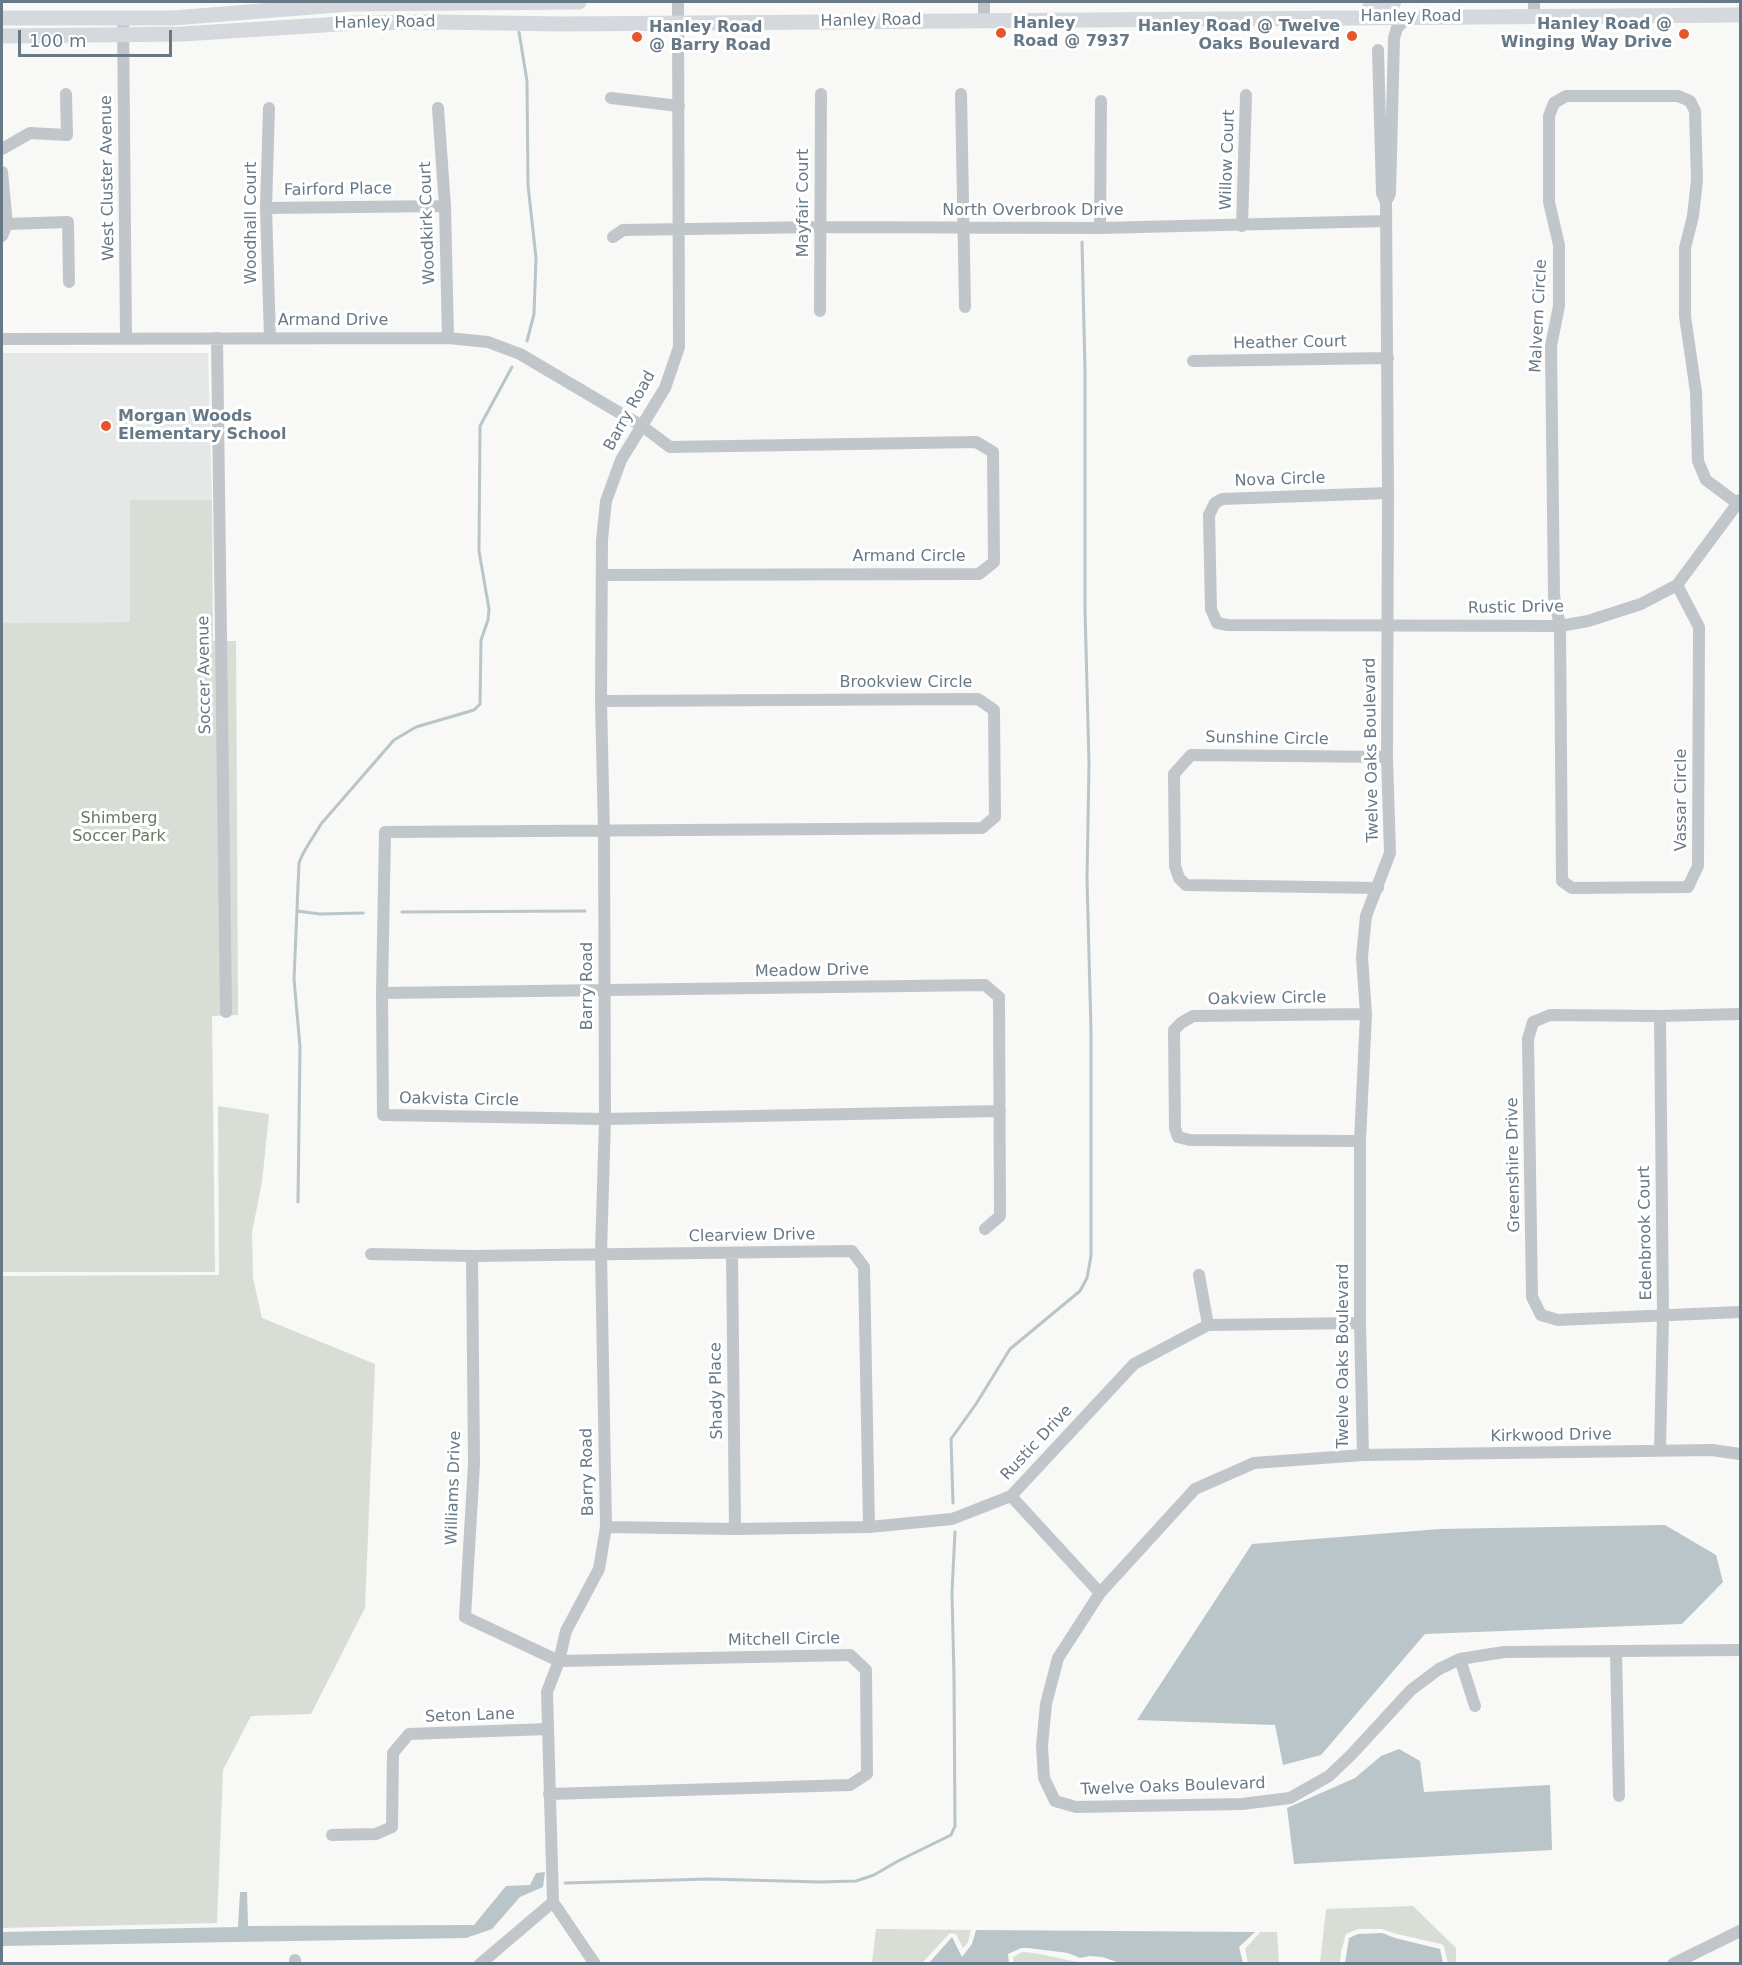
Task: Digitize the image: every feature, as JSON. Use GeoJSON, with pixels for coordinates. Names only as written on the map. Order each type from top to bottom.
{"type":"FeatureCollection","features":[{"type":"Feature","properties":{"kind":"main road","name":"Hanley Road"},"geometry":{"type":"LineString","coordinates":[[2,18],[173,18],[270,6],[579,2]]}},
{"type":"Feature","properties":{"kind":"main road"},"geometry":{"type":"LineString","coordinates":[[1310,18],[1315,12],[1323,9],[1387,8],[1394,2]]}},
{"type":"Feature","properties":{"kind":"main road","name":"Hanley Road"},"geometry":{"type":"LineString","coordinates":[[2,36],[183,34],[355,22],[563,24],[1407,17],[1534,9],[1738,11]]}},
{"type":"Feature","properties":{"kind":"street","name":"Barry Road"},"geometry":{"type":"LineString","coordinates":[[553,1902],[547,1692],[559,1661],[566,1631],[599,1569],[606,1527],[601,1253],[605,1119],[601,701],[602,540],[606,501],[621,460],[665,388],[679,347],[678,2]]}},
{"type":"Feature","properties":{"kind":"street"},"geometry":{"type":"LineString","coordinates":[[984,2],[984,20]]}},
{"type":"Feature","properties":{"kind":"street"},"geometry":{"type":"LineString","coordinates":[[435,3],[435,22]]}},
{"type":"Feature","properties":{"kind":"street"},"geometry":{"type":"LineString","coordinates":[[270,6],[270,27]]}},
{"type":"Feature","properties":{"kind":"street","name":"Twelve Oaks Boulevard"},"geometry":{"type":"LineString","coordinates":[[1407,17],[1397,28],[1394,38],[1390,193],[1386,202],[1388,358],[1386,625],[1390,853],[1366,916],[1363,947],[1366,1014],[1360,1141],[1363,1455],[1254,1463],[1195,1489],[1100,1593],[1059,1658],[1046,1704],[1042,1746],[1044,1778],[1055,1802],[1077,1807],[1242,1804],[1290,1798],[1329,1776],[1411,1690],[1439,1669],[1460,1659],[1504,1652],[1740,1650]]}},
{"type":"Feature","properties":{"kind":"street","name":"West Cluster Avenue"},"geometry":{"type":"LineString","coordinates":[[123,18],[126,338]]}},
{"type":"Feature","properties":{"kind":"street","name":"Twelve Oaks Boulevard"},"geometry":{"type":"LineString","coordinates":[[1378,50],[1382,193],[1386,202]]}},
{"type":"Feature","properties":{"kind":"street"},"geometry":{"type":"LineString","coordinates":[[1379,76],[1393,76]]}},
{"type":"Feature","properties":{"kind":"street"},"geometry":{"type":"LineString","coordinates":[[2,149],[30,133],[66,135],[66,94]]}},
{"type":"Feature","properties":{"kind":"street","name":"Mayfair Court"},"geometry":{"type":"LineString","coordinates":[[820,311],[822,94]]}},
{"type":"Feature","properties":{"kind":"street"},"geometry":{"type":"LineString","coordinates":[[961,94],[965,307]]}},
{"type":"Feature","properties":{"kind":"street","name":"Willow Court"},"geometry":{"type":"LineString","coordinates":[[1242,226],[1246,94]]}},
{"type":"Feature","properties":{"kind":"street","name":"Malvern Circle"},"geometry":{"type":"LineString","coordinates":[[1560,626],[1554,596],[1551,346],[1559,306],[1559,245],[1549,202],[1549,116],[1554,103],[1566,96],[1678,96],[1690,101],[1695,111],[1697,180],[1693,216],[1685,248],[1685,316],[1696,392],[1698,461],[1706,480],[1739,501]]}},
{"type":"Feature","properties":{"kind":"street"},"geometry":{"type":"LineString","coordinates":[[611,98],[679,106]]}},
{"type":"Feature","properties":{"kind":"street"},"geometry":{"type":"LineString","coordinates":[[1100,228],[1101,100]]}},
{"type":"Feature","properties":{"kind":"street","name":"Woodhall Court"},"geometry":{"type":"LineString","coordinates":[[269,108],[266,208],[270,338]]}},
{"type":"Feature","properties":{"kind":"street","name":"Woodkirk Court"},"geometry":{"type":"LineString","coordinates":[[438,108],[445,206],[448,338]]}},
{"type":"Feature","properties":{"kind":"street"},"geometry":{"type":"LineString","coordinates":[[2,172],[4,230],[68,222],[69,282]]}},
{"type":"Feature","properties":{"kind":"street","name":"Fairford Place"},"geometry":{"type":"LineString","coordinates":[[266,208],[445,206]]}},
{"type":"Feature","properties":{"kind":"street","name":"North Overbrook Drive"},"geometry":{"type":"LineString","coordinates":[[613,237],[623,230],[820,227],[1100,228],[1386,221]]}},
{"type":"Feature","properties":{"kind":"street","name":"Soccer Avenue"},"geometry":{"type":"LineString","coordinates":[[217,338],[226,1012]]}},
{"type":"Feature","properties":{"kind":"street","name":"Armand Drive"},"geometry":{"type":"LineString","coordinates":[[2,339],[448,338],[488,342],[520,354],[642,426]]}},
{"type":"Feature","properties":{"kind":"street","name":"Heather Court"},"geometry":{"type":"LineString","coordinates":[[1193,361],[1388,358]]}},
{"type":"Feature","properties":{"kind":"street","name":"Armand Circle"},"geometry":{"type":"LineString","coordinates":[[603,575],[979,574],[994,562],[993,452],[976,442],[670,447],[642,426]]}},
{"type":"Feature","properties":{"kind":"street","name":"Nova Circle"},"geometry":{"type":"LineString","coordinates":[[1386,625],[1228,625],[1217,622],[1211,609],[1209,515],[1215,503],[1222,499],[1388,493]]}},
{"type":"Feature","properties":{"kind":"street","name":"Rustic Drive"},"geometry":{"type":"LineString","coordinates":[[1386,625],[1560,626],[1588,621],[1641,604],[1677,585],[1739,501]]}},
{"type":"Feature","properties":{"kind":"street","name":"Vassar Circle"},"geometry":{"type":"LineString","coordinates":[[1560,626],[1562,881],[1572,888],[1688,887],[1698,866],[1699,627],[1677,585]]}},
{"type":"Feature","properties":{"kind":"street","name":"Brookview Circle"},"geometry":{"type":"LineString","coordinates":[[601,701],[978,699],[994,710],[994,817],[981,828],[604,832]]}},
{"type":"Feature","properties":{"kind":"street","name":"Sunshine Circle"},"geometry":{"type":"LineString","coordinates":[[1378,888],[1186,885],[1179,878],[1175,866],[1174,774],[1191,754],[1387,757]]}},
{"type":"Feature","properties":{"kind":"street","name":"Oakvista Circle"},"geometry":{"type":"LineString","coordinates":[[604,832],[385,832],[382,993],[383,1115],[605,1119],[1000,1111]]}},
{"type":"Feature","properties":{"kind":"street","name":"Meadow Drive"},"geometry":{"type":"LineString","coordinates":[[382,993],[985,986],[999,998],[1000,1111],[1000,1216],[985,1229]]}},
{"type":"Feature","properties":{"kind":"street","name":"Oakview Circle"},"geometry":{"type":"LineString","coordinates":[[1360,1141],[1190,1140],[1179,1137],[1175,1128],[1174,1030],[1193,1016],[1366,1014]]}},
{"type":"Feature","properties":{"kind":"street","name":"Greenshire Drive"},"geometry":{"type":"LineString","coordinates":[[1740,1014],[1550,1015],[1533,1022],[1528,1039],[1532,1297],[1541,1315],[1558,1320],[1740,1312]]}},
{"type":"Feature","properties":{"kind":"street","name":"Edenbrook Court"},"geometry":{"type":"LineString","coordinates":[[1660,1016],[1663,1316],[1660,1450]]}},
{"type":"Feature","properties":{"kind":"street","name":"Clearview Drive"},"geometry":{"type":"LineString","coordinates":[[371,1254],[472,1256],[852,1251],[864,1267],[868,1527]]}},
{"type":"Feature","properties":{"kind":"street","name":"Shady Place"},"geometry":{"type":"LineString","coordinates":[[732,1253],[735,1529]]}},
{"type":"Feature","properties":{"kind":"street","name":"Williams Drive"},"geometry":{"type":"LineString","coordinates":[[472,1256],[474,1464],[465,1617],[559,1661]]}},
{"type":"Feature","properties":{"kind":"street"},"geometry":{"type":"LineString","coordinates":[[1199,1275],[1208,1325]]}},
{"type":"Feature","properties":{"kind":"street","name":"Rustic Drive"},"geometry":{"type":"LineString","coordinates":[[606,1527],[735,1529],[868,1527],[952,1519],[1011,1496],[1134,1364],[1208,1325],[1360,1323]]}},
{"type":"Feature","properties":{"kind":"street","name":"Kirkwood Drive"},"geometry":{"type":"LineString","coordinates":[[1363,1455],[1660,1450],[1712,1450],[1740,1454]]}},
{"type":"Feature","properties":{"kind":"street"},"geometry":{"type":"LineString","coordinates":[[1011,1496],[1100,1593]]}},
{"type":"Feature","properties":{"kind":"street"},"geometry":{"type":"LineString","coordinates":[[1616,1651],[1619,1796]]}},
{"type":"Feature","properties":{"kind":"street","name":"Mitchell Circle"},"geometry":{"type":"LineString","coordinates":[[549,1794],[850,1785],[867,1774],[866,1670],[850,1655],[559,1661]]}},
{"type":"Feature","properties":{"kind":"street"},"geometry":{"type":"LineString","coordinates":[[1460,1659],[1475,1706]]}},
{"type":"Feature","properties":{"kind":"street","name":"Seton Lane"},"geometry":{"type":"LineString","coordinates":[[332,1835],[376,1834],[392,1827],[393,1754],[409,1734],[548,1729]]}},
{"type":"Feature","properties":{"kind":"street"},"geometry":{"type":"LineString","coordinates":[[480,1964],[553,1902],[595,1964]]}},
{"type":"Feature","properties":{"kind":"street"},"geometry":{"type":"LineString","coordinates":[[1673,1964],[1740,1931]]}},
{"type":"Feature","properties":{"kind":"shaded area","name":"Morgan Woods Elementary School"},"geometry":{"type":"Polygon","coordinates":[[[2,353],[208,353],[212,500],[130,500],[130,622],[2,623],[2,353]]]}},
{"type":"Feature","properties":{"kind":"shaded area"},"geometry":{"type":"Polygon","coordinates":[[[1665,1525],[1716,1555],[1723,1582],[1682,1624],[1425,1634],[1321,1755],[1283,1765],[1275,1725],[1137,1720],[1252,1544],[1440,1529],[1665,1525]]]}},
{"type":"Feature","properties":{"kind":"shaded area"},"geometry":{"type":"Polygon","coordinates":[[[1399,1749],[1420,1761],[1424,1792],[1550,1785],[1552,1850],[1294,1864],[1287,1808],[1355,1778],[1381,1756],[1399,1749]]]}},
{"type":"Feature","properties":{"kind":"shaded area"},"geometry":{"type":"Polygon","coordinates":[[[545,1872],[543,1887],[520,1897],[492,1929],[466,1938],[2,1946],[2,1932],[238,1927],[240,1892],[247,1892],[248,1926],[474,1925],[506,1886],[530,1885],[536,1873],[545,1872]]]}},
{"type":"Feature","properties":{"kind":"shaded area"},"geometry":{"type":"Polygon","coordinates":[[[976,1930],[1255,1932],[1239,1947],[1243,1963],[1120,1963],[1102,1957],[1080,1958],[1068,1953],[1021,1948],[1008,1954],[1009,1963],[929,1963],[952,1937],[962,1957],[972,1944],[976,1930]]]}},
{"type":"Feature","properties":{"kind":"shaded area"},"geometry":{"type":"Polygon","coordinates":[[[1382,1933],[1440,1949],[1443,1963],[1345,1963],[1349,1938],[1358,1934],[1382,1933]]]}},
{"type":"Feature","properties":{"kind":"green space","name":"Shimberg Soccer Park"},"geometry":{"type":"Polygon","coordinates":[[[130,500],[212,500],[213,641],[236,641],[238,1015],[212,1016],[215,1272],[2,1272],[2,623],[130,622],[130,500]]]}},
{"type":"Feature","properties":{"kind":"green space"},"geometry":{"type":"Polygon","coordinates":[[[218,1106],[269,1114],[262,1182],[252,1232],[253,1278],[262,1318],[375,1364],[365,1608],[311,1714],[251,1716],[223,1770],[217,1923],[2,1928],[2,1276],[219,1275],[218,1106]]]}},
{"type":"Feature","properties":{"kind":"green space"},"geometry":{"type":"Polygon","coordinates":[[[1413,1906],[1456,1948],[1456,1963],[1448,1963],[1444,1946],[1441,1944],[1382,1929],[1358,1929],[1346,1934],[1340,1963],[1320,1963],[1326,1909],[1413,1906]]]}},
{"type":"Feature","properties":{"kind":"green space"},"geometry":{"type":"Polygon","coordinates":[[[876,1929],[971,1930],[968,1942],[963,1948],[956,1934],[950,1933],[922,1963],[872,1963],[876,1929]]]}},
{"type":"Feature","properties":{"kind":"green space"},"geometry":{"type":"Polygon","coordinates":[[[1260,1932],[1277,1932],[1279,1963],[1248,1963],[1245,1949],[1260,1932]]]}},
{"type":"Feature","properties":{"kind":"green space"},"geometry":{"type":"Polygon","coordinates":[[[1022,1952],[1078,1962],[1106,1963],[1014,1963],[1013,1957],[1022,1952]]]}},
{"type":"Feature","properties":{"kind":"waterway"},"geometry":{"type":"LineString","coordinates":[[519,32],[527,81],[528,185],[536,258],[534,314],[527,341]]}},
{"type":"Feature","properties":{"kind":"waterway"},"geometry":{"type":"LineString","coordinates":[[953,1503],[951,1439],[1010,1349],[1080,1291],[1087,1278],[1091,1256],[1091,1031],[1087,879],[1089,764],[1085,609],[1085,370],[1082,242]]}},
{"type":"Feature","properties":{"kind":"waterway"},"geometry":{"type":"LineString","coordinates":[[298,1202],[300,1047],[294,979],[299,863],[321,824],[394,740],[416,727],[474,710],[480,704],[481,640],[489,609],[479,551],[480,426],[512,367]]}},
{"type":"Feature","properties":{"kind":"waterway"},"geometry":{"type":"LineString","coordinates":[[297,911],[320,914],[363,913]]}},
{"type":"Feature","properties":{"kind":"waterway"},"geometry":{"type":"LineString","coordinates":[[402,912],[585,911]]}},
{"type":"Feature","properties":{"kind":"waterway"},"geometry":{"type":"LineString","coordinates":[[565,1883],[709,1879],[856,1881],[874,1875],[951,1835],[955,1826],[952,1592],[955,1532]]}},
{"type":"Feature","properties":{"kind":"place","name":"Hanley Road @ 7937"},"geometry":{"type":"Point","coordinates":[1001,33]}},
{"type":"Feature","properties":{"kind":"place","name":"Hanley Road @ Winging Way Drive"},"geometry":{"type":"Point","coordinates":[1684,34]}},
{"type":"Feature","properties":{"kind":"place","name":"Hanley Road @ Twelve Oaks Boulevard"},"geometry":{"type":"Point","coordinates":[1352,36]}},
{"type":"Feature","properties":{"kind":"place","name":"Hanley Road @ Barry Road"},"geometry":{"type":"Point","coordinates":[637,37]}},
{"type":"Feature","properties":{"kind":"place","name":"Morgan Woods Elementary School"},"geometry":{"type":"Point","coordinates":[106,426]}}]}
